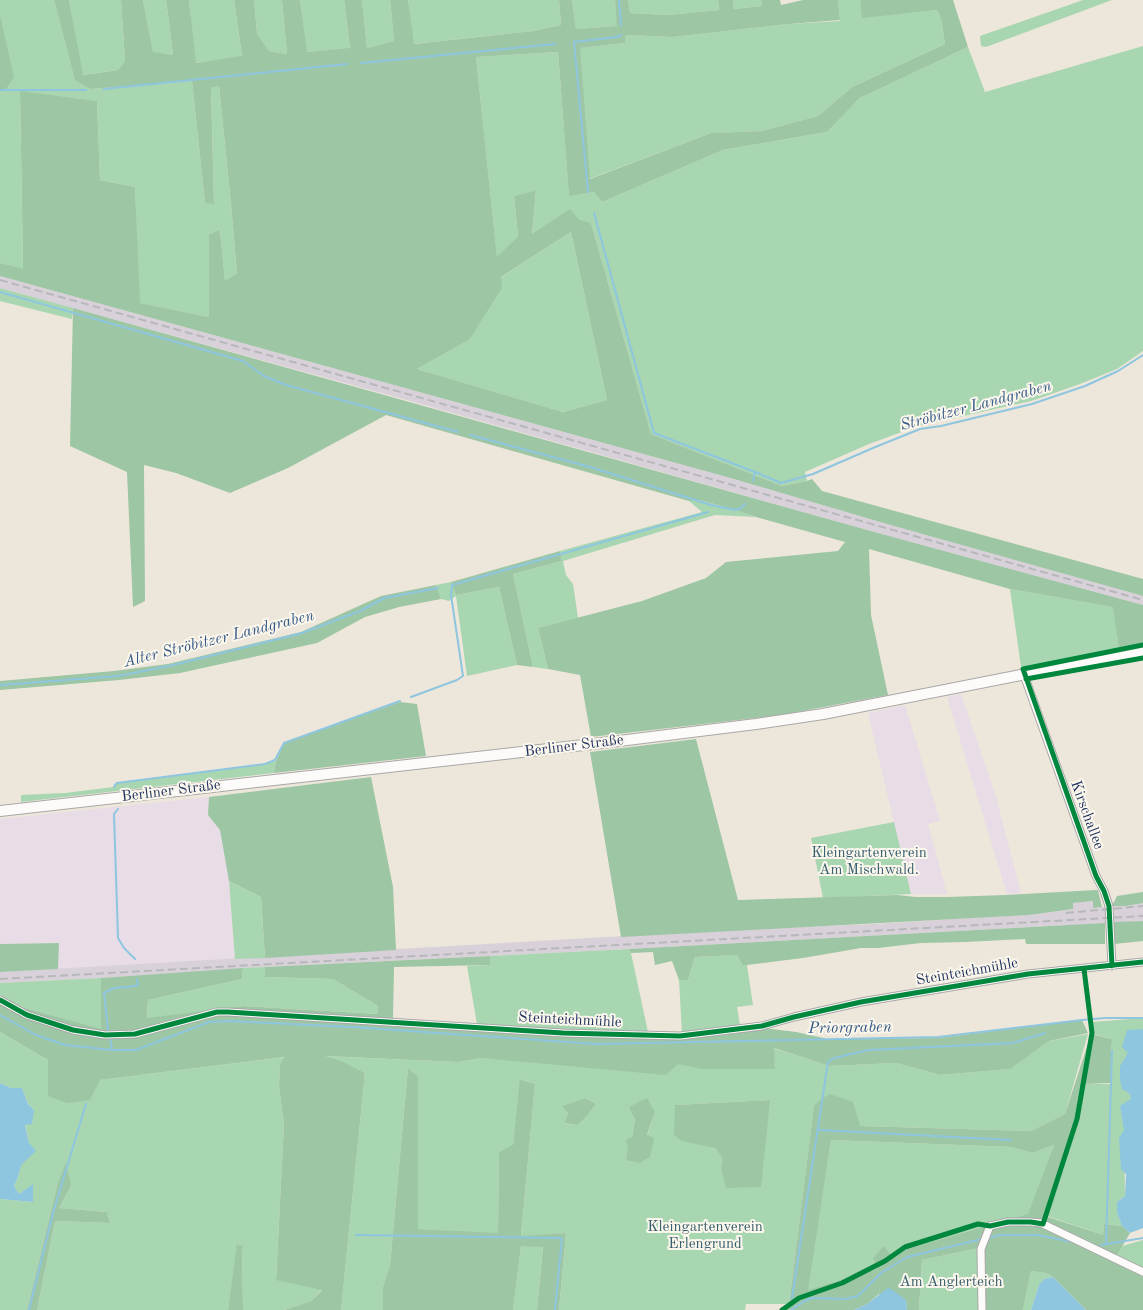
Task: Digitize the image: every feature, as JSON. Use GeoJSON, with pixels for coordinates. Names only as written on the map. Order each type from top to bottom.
{"type":"FeatureCollection","features":[{"type":"Feature","properties":{"kind":"main road","name":"Berliner Straße"},"geometry":{"type":"LineString","coordinates":[[0,811],[756,724],[832,712],[1143,651]]}},
{"type":"Feature","properties":{"kind":"street","name":"Kirschallee"},"geometry":{"type":"LineString","coordinates":[[1024,674],[1096,876],[1104,891],[1108,906],[1112,966]]}},
{"type":"Feature","properties":{"kind":"street","name":"Steinteichmühle"},"geometry":{"type":"LineString","coordinates":[[0,1000],[27,1015],[73,1030],[105,1035],[135,1034],[217,1012],[228,1012],[562,1033],[680,1036],[762,1026],[861,1002],[1028,974],[1143,962]]}},
{"type":"Feature","properties":{"kind":"street"},"geometry":{"type":"LineString","coordinates":[[982,1310],[981,1248],[990,1226],[1008,1222],[1041,1223],[1143,1272]]}},
{"type":"Feature","properties":{"kind":"shaded area"},"geometry":{"type":"Polygon","coordinates":[[[0,276],[734,479],[1143,596],[1143,605],[0,288],[0,276]]]}},
{"type":"Feature","properties":{"kind":"shaded area"},"geometry":{"type":"Polygon","coordinates":[[[961,694],[996,797],[1021,893],[1007,894],[947,697],[961,694]]]}},
{"type":"Feature","properties":{"kind":"shaded area"},"geometry":{"type":"Polygon","coordinates":[[[905,705],[940,821],[928,824],[947,894],[911,894],[868,713],[905,705]]]}},
{"type":"Feature","properties":{"kind":"shaded area"},"geometry":{"type":"Polygon","coordinates":[[[209,797],[208,815],[220,830],[229,880],[235,959],[58,969],[58,943],[0,944],[0,819],[209,797]]]}},
{"type":"Feature","properties":{"kind":"shaded area"},"geometry":{"type":"Polygon","coordinates":[[[1093,901],[1094,908],[1143,903],[1143,921],[265,967],[0,983],[0,972],[745,929],[1029,915],[1073,909],[1073,903],[1093,901]]]}},
{"type":"Feature","properties":{"kind":"green space"},"geometry":{"type":"Polygon","coordinates":[[[0,0],[54,0],[75,79],[90,89],[192,81],[205,203],[214,203],[211,88],[219,86],[237,275],[225,282],[220,230],[209,234],[209,317],[139,303],[135,187],[100,180],[97,101],[20,92],[23,270],[0,263],[0,89],[6,89],[0,0]]]}},
{"type":"Feature","properties":{"kind":"green space"},"geometry":{"type":"Polygon","coordinates":[[[54,0],[69,0],[83,75],[118,70],[125,61],[121,0],[143,0],[153,52],[173,55],[166,0],[189,0],[196,63],[242,56],[234,0],[254,0],[257,33],[269,51],[287,54],[282,0],[300,0],[307,52],[350,48],[344,0],[362,0],[367,48],[394,41],[390,0],[408,0],[414,44],[533,31],[561,25],[559,0],[572,0],[576,29],[617,26],[615,0],[628,0],[630,13],[668,15],[719,10],[718,0],[733,0],[734,9],[762,6],[761,0],[780,0],[781,5],[803,0],[838,0],[840,20],[673,37],[626,35],[625,43],[580,48],[590,179],[711,133],[762,131],[818,116],[852,87],[945,44],[941,19],[937,10],[862,18],[860,0],[953,0],[968,47],[860,98],[827,132],[723,150],[602,202],[594,192],[569,196],[558,52],[476,57],[497,257],[518,236],[514,196],[536,191],[532,234],[570,209],[579,220],[591,223],[651,434],[782,486],[812,479],[822,491],[1143,579],[1143,596],[734,479],[0,276],[0,263],[23,269],[20,91],[97,101],[100,180],[135,187],[140,303],[209,317],[209,234],[220,230],[225,281],[237,274],[219,86],[211,88],[214,204],[205,203],[192,81],[90,89],[75,80],[54,0]],[[571,232],[501,277],[502,288],[469,340],[417,369],[563,412],[607,400],[571,232]]]}},
{"type":"Feature","properties":{"kind":"green space"},"geometry":{"type":"Polygon","coordinates":[[[69,0],[121,0],[125,61],[118,70],[82,75],[69,0]]]}},
{"type":"Feature","properties":{"kind":"green space"},"geometry":{"type":"Polygon","coordinates":[[[143,0],[166,0],[173,55],[153,53],[143,0]]]}},
{"type":"Feature","properties":{"kind":"green space"},"geometry":{"type":"Polygon","coordinates":[[[189,0],[234,0],[242,57],[195,63],[189,0]]]}},
{"type":"Feature","properties":{"kind":"green space"},"geometry":{"type":"Polygon","coordinates":[[[254,0],[282,0],[287,54],[269,51],[257,33],[254,0]]]}},
{"type":"Feature","properties":{"kind":"green space"},"geometry":{"type":"Polygon","coordinates":[[[300,0],[344,0],[350,49],[306,52],[300,0]]]}},
{"type":"Feature","properties":{"kind":"green space"},"geometry":{"type":"Polygon","coordinates":[[[362,0],[390,0],[394,41],[367,48],[362,0]]]}},
{"type":"Feature","properties":{"kind":"green space"},"geometry":{"type":"Polygon","coordinates":[[[408,0],[559,0],[561,25],[533,31],[413,44],[408,0]]]}},
{"type":"Feature","properties":{"kind":"green space"},"geometry":{"type":"Polygon","coordinates":[[[572,0],[615,0],[618,26],[576,29],[572,0]]]}},
{"type":"Feature","properties":{"kind":"green space"},"geometry":{"type":"Polygon","coordinates":[[[628,0],[718,0],[719,10],[668,15],[630,13],[628,0]]]}},
{"type":"Feature","properties":{"kind":"green space"},"geometry":{"type":"Polygon","coordinates":[[[733,0],[761,0],[762,6],[734,9],[733,0]]]}},
{"type":"Feature","properties":{"kind":"green space"},"geometry":{"type":"Polygon","coordinates":[[[838,0],[860,0],[863,17],[937,10],[941,19],[945,44],[852,87],[818,116],[762,131],[711,133],[589,179],[579,48],[625,43],[626,35],[673,37],[789,24],[840,21],[838,0]]]}},
{"type":"Feature","properties":{"kind":"green space"},"geometry":{"type":"Polygon","coordinates":[[[1083,0],[1112,0],[986,47],[981,46],[980,36],[1083,0]]]}},
{"type":"Feature","properties":{"kind":"green space"},"geometry":{"type":"Polygon","coordinates":[[[0,15],[14,77],[6,89],[0,89],[0,15]]]}},
{"type":"Feature","properties":{"kind":"green space"},"geometry":{"type":"Polygon","coordinates":[[[1143,46],[1143,351],[1117,369],[1031,401],[918,426],[869,444],[805,472],[807,481],[782,486],[651,434],[591,223],[532,235],[536,192],[514,196],[518,236],[497,258],[476,57],[558,52],[569,195],[594,192],[602,202],[723,150],[827,132],[860,98],[968,47],[985,92],[1143,46]]]}},
{"type":"Feature","properties":{"kind":"green space"},"geometry":{"type":"Polygon","coordinates":[[[571,232],[607,400],[563,412],[417,369],[469,340],[500,278],[571,232]]]}},
{"type":"Feature","properties":{"kind":"green space"},"geometry":{"type":"Polygon","coordinates":[[[0,288],[73,308],[72,319],[0,301],[0,288]]]}},
{"type":"Feature","properties":{"kind":"green space"},"geometry":{"type":"Polygon","coordinates":[[[73,308],[1143,605],[1143,644],[1119,649],[1113,607],[1010,589],[869,549],[871,615],[888,695],[781,715],[591,737],[580,675],[548,669],[538,628],[642,601],[706,578],[726,562],[838,551],[845,542],[700,500],[689,501],[386,415],[288,468],[230,493],[176,473],[144,465],[145,601],[133,607],[127,472],[70,446],[73,308]]]}},
{"type":"Feature","properties":{"kind":"green space"},"geometry":{"type":"Polygon","coordinates":[[[700,500],[756,517],[715,515],[563,561],[566,575],[573,584],[578,618],[538,628],[548,669],[533,667],[513,574],[562,561],[560,551],[702,512],[689,501],[700,500]]]}},
{"type":"Feature","properties":{"kind":"green space"},"geometry":{"type":"Polygon","coordinates":[[[560,551],[562,561],[513,574],[533,667],[517,665],[499,587],[456,595],[451,582],[560,551]]]}},
{"type":"Feature","properties":{"kind":"green space"},"geometry":{"type":"Polygon","coordinates":[[[451,582],[456,595],[499,587],[517,665],[467,676],[456,596],[449,601],[441,599],[436,585],[451,582]]]}},
{"type":"Feature","properties":{"kind":"green space"},"geometry":{"type":"Polygon","coordinates":[[[436,585],[441,599],[399,607],[365,617],[317,643],[180,673],[0,690],[0,681],[114,671],[168,664],[301,632],[381,596],[436,585]]]}},
{"type":"Feature","properties":{"kind":"green space"},"geometry":{"type":"Polygon","coordinates":[[[1010,589],[1114,607],[1119,649],[1021,667],[1010,589]]]}},
{"type":"Feature","properties":{"kind":"green space"},"geometry":{"type":"Polygon","coordinates":[[[400,702],[417,704],[426,756],[274,773],[276,761],[284,743],[400,702]]]}},
{"type":"Feature","properties":{"kind":"green space"},"geometry":{"type":"Polygon","coordinates":[[[696,739],[738,900],[897,895],[947,897],[1098,890],[1102,907],[1093,908],[1093,901],[1073,903],[1073,909],[1029,915],[621,937],[590,752],[696,739]]]}},
{"type":"Feature","properties":{"kind":"green space"},"geometry":{"type":"Polygon","coordinates":[[[276,761],[274,773],[21,802],[21,795],[65,793],[114,787],[117,783],[276,761]]]}},
{"type":"Feature","properties":{"kind":"green space"},"geometry":{"type":"Polygon","coordinates":[[[371,777],[393,887],[396,950],[265,958],[261,897],[229,881],[220,830],[208,815],[209,797],[371,777]]]}},
{"type":"Feature","properties":{"kind":"green space","name":"Kleingartenverein Am Mischwald."},"geometry":{"type":"Polygon","coordinates":[[[894,822],[911,894],[823,898],[811,838],[894,822]]]}},
{"type":"Feature","properties":{"kind":"green space"},"geometry":{"type":"Polygon","coordinates":[[[229,881],[261,897],[265,958],[235,959],[229,881]]]}},
{"type":"Feature","properties":{"kind":"green space"},"geometry":{"type":"Polygon","coordinates":[[[1143,892],[1143,903],[1112,906],[1117,896],[1143,892]]]}},
{"type":"Feature","properties":{"kind":"green space"},"geometry":{"type":"Polygon","coordinates":[[[1143,921],[1143,941],[1114,944],[1113,922],[1143,921]]]}},
{"type":"Feature","properties":{"kind":"green space"},"geometry":{"type":"Polygon","coordinates":[[[1105,923],[1105,944],[1026,944],[1025,939],[921,943],[861,948],[747,965],[742,965],[737,955],[695,957],[688,980],[679,980],[672,961],[655,965],[653,952],[631,953],[629,949],[1105,923]]]}},
{"type":"Feature","properties":{"kind":"green space"},"geometry":{"type":"Polygon","coordinates":[[[59,943],[58,969],[0,972],[0,944],[59,943]]]}},
{"type":"Feature","properties":{"kind":"green space"},"geometry":{"type":"Polygon","coordinates":[[[629,949],[648,1032],[633,1031],[630,1039],[475,1030],[477,1024],[467,966],[490,965],[490,956],[629,949]]]}},
{"type":"Feature","properties":{"kind":"green space"},"geometry":{"type":"Polygon","coordinates":[[[737,955],[742,965],[747,965],[753,1005],[737,1007],[740,1025],[682,1033],[679,980],[688,980],[695,957],[737,955]]]}},
{"type":"Feature","properties":{"kind":"green space"},"geometry":{"type":"Polygon","coordinates":[[[490,956],[490,965],[394,967],[393,1019],[477,1024],[475,1030],[630,1039],[633,1031],[682,1033],[740,1025],[796,1032],[828,1039],[938,1038],[1082,1020],[1088,1033],[1049,1041],[1010,1069],[940,1075],[896,1063],[829,1066],[774,1048],[775,1069],[701,1069],[678,1064],[666,1075],[482,1058],[457,1062],[325,1056],[343,1062],[365,1073],[341,1310],[284,1310],[311,1301],[322,1290],[276,1280],[284,1124],[279,1086],[280,1064],[285,1057],[100,1080],[90,1100],[67,1103],[48,1096],[48,1060],[0,1032],[0,995],[21,1007],[101,1029],[101,978],[243,968],[242,979],[148,1000],[147,1018],[243,1006],[378,1014],[378,1006],[333,979],[265,977],[265,967],[490,956]]]}},
{"type":"Feature","properties":{"kind":"green space"},"geometry":{"type":"Polygon","coordinates":[[[265,967],[265,977],[333,979],[378,1006],[379,1014],[243,1006],[147,1019],[148,1000],[242,979],[243,968],[265,967]]]}},
{"type":"Feature","properties":{"kind":"green space"},"geometry":{"type":"Polygon","coordinates":[[[101,978],[102,1030],[21,1007],[0,995],[0,983],[101,978]]]}},
{"type":"Feature","properties":{"kind":"green space"},"geometry":{"type":"Polygon","coordinates":[[[1143,1018],[1143,1030],[1127,1030],[1129,1093],[1131,1099],[1124,1130],[1125,1196],[1117,1202],[1117,1213],[1122,1226],[1104,1224],[1103,1235],[1047,1216],[1078,1119],[1084,1084],[1110,1084],[1112,1039],[1093,1034],[1092,1022],[1143,1018]]]}},
{"type":"Feature","properties":{"kind":"green space"},"geometry":{"type":"Polygon","coordinates":[[[0,1032],[48,1060],[48,1096],[100,1080],[286,1057],[280,1064],[279,1086],[284,1124],[276,1279],[322,1289],[311,1301],[284,1310],[243,1310],[242,1245],[238,1244],[228,1310],[37,1310],[55,1221],[110,1223],[107,1212],[59,1208],[71,1186],[57,1186],[27,1310],[0,1310],[0,1199],[33,1202],[33,1185],[19,1194],[14,1186],[29,1143],[25,1124],[34,1110],[28,1104],[22,1088],[11,1088],[0,1083],[0,1032]]]}},
{"type":"Feature","properties":{"kind":"green space","name":"Kleingartenverein Erlengrund"},"geometry":{"type":"Polygon","coordinates":[[[1088,1034],[1065,1114],[1031,1131],[860,1126],[821,1099],[814,1107],[789,1304],[746,1304],[745,1310],[559,1310],[566,1233],[521,1237],[535,1084],[521,1079],[513,1146],[499,1152],[498,1234],[418,1229],[418,1076],[408,1068],[390,1265],[383,1287],[383,1310],[341,1310],[365,1073],[323,1056],[457,1062],[482,1058],[678,1063],[701,1069],[775,1068],[773,1048],[829,1066],[896,1063],[940,1075],[1009,1069],[1049,1041],[1088,1034]],[[585,1098],[563,1106],[568,1113],[564,1123],[578,1125],[587,1116],[596,1104],[585,1098]],[[770,1100],[675,1105],[715,1148],[722,1158],[721,1168],[770,1100]],[[655,1112],[635,1118],[626,1160],[647,1136],[655,1112]]]}},
{"type":"Feature","properties":{"kind":"green space"},"geometry":{"type":"Polygon","coordinates":[[[1091,1034],[1112,1039],[1110,1083],[1083,1084],[1076,1120],[1045,1216],[1103,1235],[1104,1224],[1122,1226],[1130,1233],[1116,1257],[1143,1270],[1143,1310],[1086,1310],[1053,1277],[1046,1273],[1031,1271],[1023,1310],[980,1310],[979,1248],[922,1260],[919,1310],[907,1310],[906,1300],[879,1294],[867,1304],[854,1310],[783,1310],[789,1304],[814,1106],[821,1099],[830,1094],[853,1102],[860,1126],[1031,1131],[1065,1114],[1091,1034]],[[831,1140],[808,1290],[878,1269],[873,1258],[884,1246],[890,1254],[1028,1214],[1054,1145],[1032,1153],[1012,1147],[831,1140]]]}},
{"type":"Feature","properties":{"kind":"green space"},"geometry":{"type":"Polygon","coordinates":[[[408,1068],[418,1076],[418,1229],[498,1233],[499,1152],[513,1145],[520,1079],[535,1084],[521,1236],[566,1233],[559,1310],[537,1310],[543,1247],[521,1246],[513,1310],[383,1310],[383,1287],[390,1265],[408,1068]]]}},
{"type":"Feature","properties":{"kind":"green space"},"geometry":{"type":"Polygon","coordinates":[[[585,1098],[596,1104],[587,1116],[578,1125],[564,1123],[568,1113],[562,1106],[585,1098]]]}},
{"type":"Feature","properties":{"kind":"green space"},"geometry":{"type":"Polygon","coordinates":[[[647,1098],[655,1112],[647,1135],[654,1138],[650,1157],[639,1163],[626,1160],[628,1149],[626,1140],[632,1137],[635,1119],[629,1107],[647,1098]]]}},
{"type":"Feature","properties":{"kind":"green space"},"geometry":{"type":"Polygon","coordinates":[[[770,1100],[761,1187],[726,1188],[721,1168],[722,1158],[715,1148],[682,1141],[674,1135],[675,1105],[770,1100]]]}},
{"type":"Feature","properties":{"kind":"green space"},"geometry":{"type":"Polygon","coordinates":[[[831,1140],[1012,1147],[1032,1153],[1054,1145],[1029,1214],[890,1254],[879,1269],[807,1291],[831,1140]]]}},
{"type":"Feature","properties":{"kind":"green space"},"geometry":{"type":"Polygon","coordinates":[[[66,1163],[71,1186],[59,1208],[107,1212],[110,1223],[55,1221],[37,1310],[27,1310],[57,1186],[66,1163]]]}},
{"type":"Feature","properties":{"kind":"green space"},"geometry":{"type":"Polygon","coordinates":[[[1143,1240],[1143,1270],[1116,1257],[1122,1246],[1143,1240]]]}},
{"type":"Feature","properties":{"kind":"green space"},"geometry":{"type":"Polygon","coordinates":[[[237,1244],[242,1245],[243,1310],[228,1310],[237,1244]]]}},
{"type":"Feature","properties":{"kind":"green space"},"geometry":{"type":"Polygon","coordinates":[[[521,1246],[543,1246],[537,1310],[513,1310],[521,1246]]]}},
{"type":"Feature","properties":{"kind":"green space","name":"Am Anglerteich"},"geometry":{"type":"Polygon","coordinates":[[[979,1248],[980,1310],[919,1310],[922,1260],[979,1248]]]}},
{"type":"Feature","properties":{"kind":"green space"},"geometry":{"type":"Polygon","coordinates":[[[1031,1271],[1046,1273],[1053,1277],[1044,1279],[1039,1285],[1031,1310],[1023,1310],[1031,1271]]]}},
{"type":"Feature","properties":{"kind":"water"},"geometry":{"type":"Polygon","coordinates":[[[1142,1029],[1143,1228],[1130,1233],[1122,1226],[1117,1213],[1117,1202],[1125,1196],[1126,1174],[1121,1169],[1119,1138],[1124,1130],[1120,1106],[1131,1099],[1129,1093],[1122,1089],[1120,1066],[1128,1053],[1122,1047],[1127,1030],[1142,1029]]]}},
{"type":"Feature","properties":{"kind":"water"},"geometry":{"type":"Polygon","coordinates":[[[0,1083],[11,1088],[22,1088],[28,1104],[34,1110],[32,1124],[25,1125],[29,1143],[36,1151],[21,1165],[14,1186],[19,1194],[33,1184],[33,1202],[0,1199],[0,1083]]]}},
{"type":"Feature","properties":{"kind":"water"},"geometry":{"type":"Polygon","coordinates":[[[1053,1277],[1086,1310],[1031,1310],[1039,1285],[1044,1279],[1053,1277]]]}},
{"type":"Feature","properties":{"kind":"water"},"geometry":{"type":"Polygon","coordinates":[[[888,1288],[906,1300],[907,1310],[854,1310],[867,1304],[888,1288]]]}},
{"type":"Feature","properties":{"kind":"waterway"},"geometry":{"type":"LineString","coordinates":[[619,0],[621,25]]}},
{"type":"Feature","properties":{"kind":"waterway"},"geometry":{"type":"LineString","coordinates":[[588,192],[574,42],[621,35]]}},
{"type":"Feature","properties":{"kind":"waterway"},"geometry":{"type":"LineString","coordinates":[[361,63],[555,44]]}},
{"type":"Feature","properties":{"kind":"waterway"},"geometry":{"type":"LineString","coordinates":[[104,89],[347,64]]}},
{"type":"Feature","properties":{"kind":"waterway"},"geometry":{"type":"LineString","coordinates":[[0,90],[86,90]]}},
{"type":"Feature","properties":{"kind":"waterway","name":"Ströbitzer Landgraben"},"geometry":{"type":"LineString","coordinates":[[594,213],[654,433],[781,483],[813,474],[920,429],[941,426],[1032,404],[1085,386],[1118,371],[1143,355]]}},
{"type":"Feature","properties":{"kind":"waterway"},"geometry":{"type":"LineString","coordinates":[[0,292],[243,361],[264,376],[286,385],[458,432]]}},
{"type":"Feature","properties":{"kind":"waterway"},"geometry":{"type":"LineString","coordinates":[[470,435],[590,467],[711,505],[735,510],[745,504]]}},
{"type":"Feature","properties":{"kind":"waterway"},"geometry":{"type":"LineString","coordinates":[[753,481],[755,472]]}},
{"type":"Feature","properties":{"kind":"waterway"},"geometry":{"type":"LineString","coordinates":[[411,697],[463,676],[451,595],[452,585],[708,512]]}},
{"type":"Feature","properties":{"kind":"waterway","name":"Alter Ströbitzer Landgraben"},"geometry":{"type":"LineString","coordinates":[[0,685],[118,676],[169,666],[302,633],[360,611],[384,598],[438,588]]}},
{"type":"Feature","properties":{"kind":"waterway"},"geometry":{"type":"LineString","coordinates":[[114,787],[117,783],[265,764],[275,760],[284,743],[400,701]]}},
{"type":"Feature","properties":{"kind":"waterway"},"geometry":{"type":"LineString","coordinates":[[118,809],[114,814],[118,938],[124,948],[135,959]]}},
{"type":"Feature","properties":{"kind":"waterway"},"geometry":{"type":"LineString","coordinates":[[108,1030],[104,993],[114,988],[138,985],[137,979]]}},
{"type":"Feature","properties":{"kind":"waterway","name":"Priorgraben"},"geometry":{"type":"LineString","coordinates":[[0,1015],[36,1035],[65,1045],[112,1050],[136,1050],[209,1022],[228,1021],[352,1027],[596,1044],[938,1037],[1082,1020],[1143,1018]]}},
{"type":"Feature","properties":{"kind":"waterway"},"geometry":{"type":"LineString","coordinates":[[792,1298],[828,1062],[834,1058],[868,1050],[1013,1043],[1045,1033]]}},
{"type":"Feature","properties":{"kind":"waterway"},"geometry":{"type":"LineString","coordinates":[[110,1038],[112,1050]]}},
{"type":"Feature","properties":{"kind":"waterway"},"geometry":{"type":"LineString","coordinates":[[1106,1244],[1112,1051]]}},
{"type":"Feature","properties":{"kind":"waterway"},"geometry":{"type":"LineString","coordinates":[[29,1310],[53,1213],[86,1104]]}},
{"type":"Feature","properties":{"kind":"waterway"},"geometry":{"type":"LineString","coordinates":[[819,1130],[1011,1140]]}},
{"type":"Feature","properties":{"kind":"waterway"},"geometry":{"type":"LineString","coordinates":[[356,1235],[562,1238],[555,1310]]}},
{"type":"Feature","properties":{"kind":"waterway"},"geometry":{"type":"LineString","coordinates":[[989,1238],[999,1235],[1037,1235],[1073,1242]]}},
{"type":"Feature","properties":{"kind":"waterway"},"geometry":{"type":"LineString","coordinates":[[1101,1245],[1143,1238]]}},
{"type":"Feature","properties":{"kind":"waterway"},"geometry":{"type":"LineString","coordinates":[[791,1310],[812,1298],[845,1299],[858,1296],[881,1273],[907,1257],[982,1239]]}},
{"type":"Feature","properties":{"kind":"railway"},"geometry":{"type":"LineString","coordinates":[[0,280],[1143,600]]}},
{"type":"Feature","properties":{"kind":"railway"},"geometry":{"type":"LineString","coordinates":[[1066,913],[1143,906]]}},
{"type":"Feature","properties":{"kind":"railway"},"geometry":{"type":"LineString","coordinates":[[0,979],[1143,916]]}},
{"type":"Feature","properties":{"kind":"cycle path"},"geometry":{"type":"LineString","coordinates":[[1112,966],[1109,906],[1096,876],[1023,669],[1143,645]]}},
{"type":"Feature","properties":{"kind":"cycle path"},"geometry":{"type":"LineString","coordinates":[[1026,679],[1143,658]]}},
{"type":"Feature","properties":{"kind":"cycle path"},"geometry":{"type":"LineString","coordinates":[[0,1000],[27,1015],[73,1030],[105,1035],[135,1034],[217,1012],[228,1012],[563,1033],[680,1036],[762,1026],[861,1002],[1028,974],[1143,962]]}},
{"type":"Feature","properties":{"kind":"cycle path"},"geometry":{"type":"LineString","coordinates":[[782,1310],[799,1298],[842,1283],[885,1261],[905,1247],[978,1224],[990,1226],[1008,1222],[1043,1224],[1077,1119],[1092,1033],[1084,969]]}}]}
